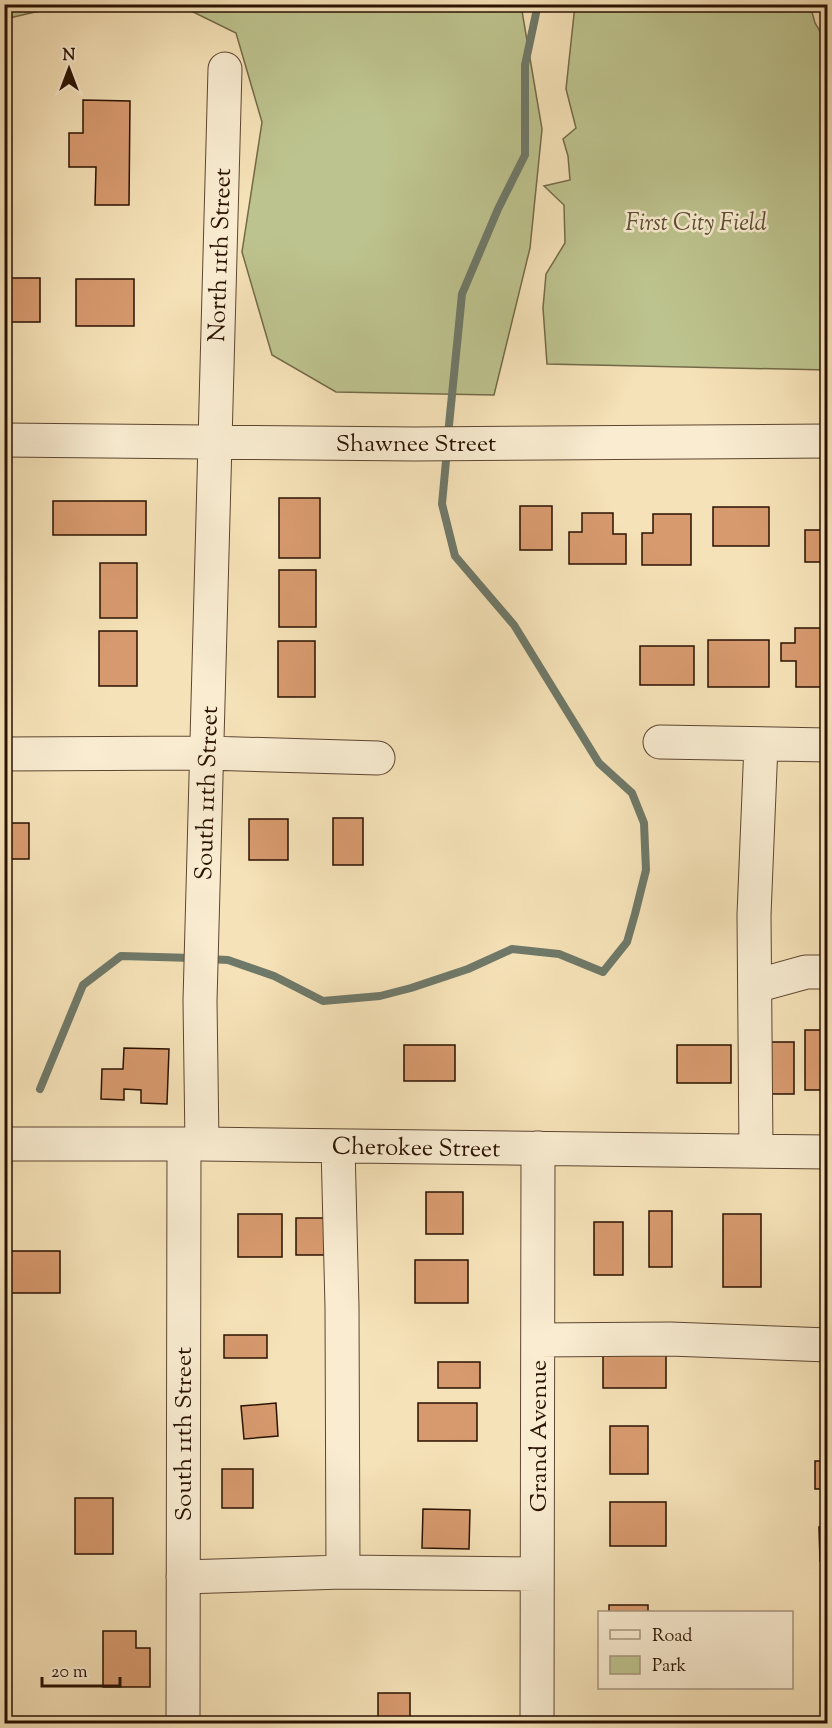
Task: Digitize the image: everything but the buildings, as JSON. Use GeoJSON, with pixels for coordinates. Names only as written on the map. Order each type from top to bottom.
{"type":"FeatureCollection","features":[{"type":"Feature","properties":{"kind":"street","name":"North 11th Street"},"geometry":{"type":"LineString","coordinates":[[214,441],[225,69]]}},
{"type":"Feature","properties":{"kind":"street","name":"Shawnee Street"},"geometry":{"type":"LineString","coordinates":[[4,440],[415,444],[828,441]]}},
{"type":"Feature","properties":{"kind":"street","name":"South 11th Street"},"geometry":{"type":"LineString","coordinates":[[183,1724],[183,1577],[193,1145],[200,1001],[212,602],[214,441]]}},
{"type":"Feature","properties":{"kind":"street"},"geometry":{"type":"LineString","coordinates":[[660,742],[828,745]]}},
{"type":"Feature","properties":{"kind":"street"},"geometry":{"type":"LineString","coordinates":[[756,1151],[754,915],[761,744]]}},
{"type":"Feature","properties":{"kind":"street"},"geometry":{"type":"LineString","coordinates":[[4,754],[207,753],[378,758]]}},
{"type":"Feature","properties":{"kind":"street"},"geometry":{"type":"LineString","coordinates":[[755,986],[806,972],[828,972]]}},
{"type":"Feature","properties":{"kind":"street","name":"Cherokee Street"},"geometry":{"type":"LineString","coordinates":[[4,1144],[828,1152]]}},
{"type":"Feature","properties":{"kind":"street"},"geometry":{"type":"LineString","coordinates":[[338,1146],[342,1307],[343,1572]]}},
{"type":"Feature","properties":{"kind":"street","name":"Grand Avenue"},"geometry":{"type":"LineString","coordinates":[[537,1724],[538,1148]]}},
{"type":"Feature","properties":{"kind":"street"},"geometry":{"type":"LineString","coordinates":[[538,1340],[670,1339],[828,1345]]}},
{"type":"Feature","properties":{"kind":"street"},"geometry":{"type":"LineString","coordinates":[[183,1577],[343,1572],[537,1574]]}},
{"type":"Feature","properties":{"kind":"green space"},"geometry":{"type":"Polygon","coordinates":[[[5,4],[85,5],[65,5],[5,19],[5,4]]]}},
{"type":"Feature","properties":{"kind":"green space"},"geometry":{"type":"Polygon","coordinates":[[[179,5],[521,5],[542,129],[530,248],[494,395],[336,392],[272,355],[242,252],[262,122],[236,33],[179,5]]]}},
{"type":"Feature","properties":{"kind":"green space","name":"First City Field"},"geometry":{"type":"Polygon","coordinates":[[[575,5],[810,5],[815,23],[827,43],[827,370],[547,364],[543,308],[546,274],[565,243],[564,205],[544,186],[570,180],[568,156],[563,139],[576,128],[566,89],[575,5]]]}},
{"type":"Feature","properties":{"kind":"waterway"},"geometry":{"type":"LineString","coordinates":[[448,435],[462,294],[498,209],[525,155],[525,65],[538,4]]}},
{"type":"Feature","properties":{"kind":"waterway"},"geometry":{"type":"LineString","coordinates":[[208,959],[228,960],[274,976],[323,1001],[380,996],[411,988],[468,969],[512,949],[559,954],[603,972],[627,942],[646,870],[644,823],[632,793],[599,763],[514,625],[455,556],[442,504],[447,450]]}},
{"type":"Feature","properties":{"kind":"waterway"},"geometry":{"type":"LineString","coordinates":[[40,1089],[83,985],[121,956],[193,958]]}}]}
